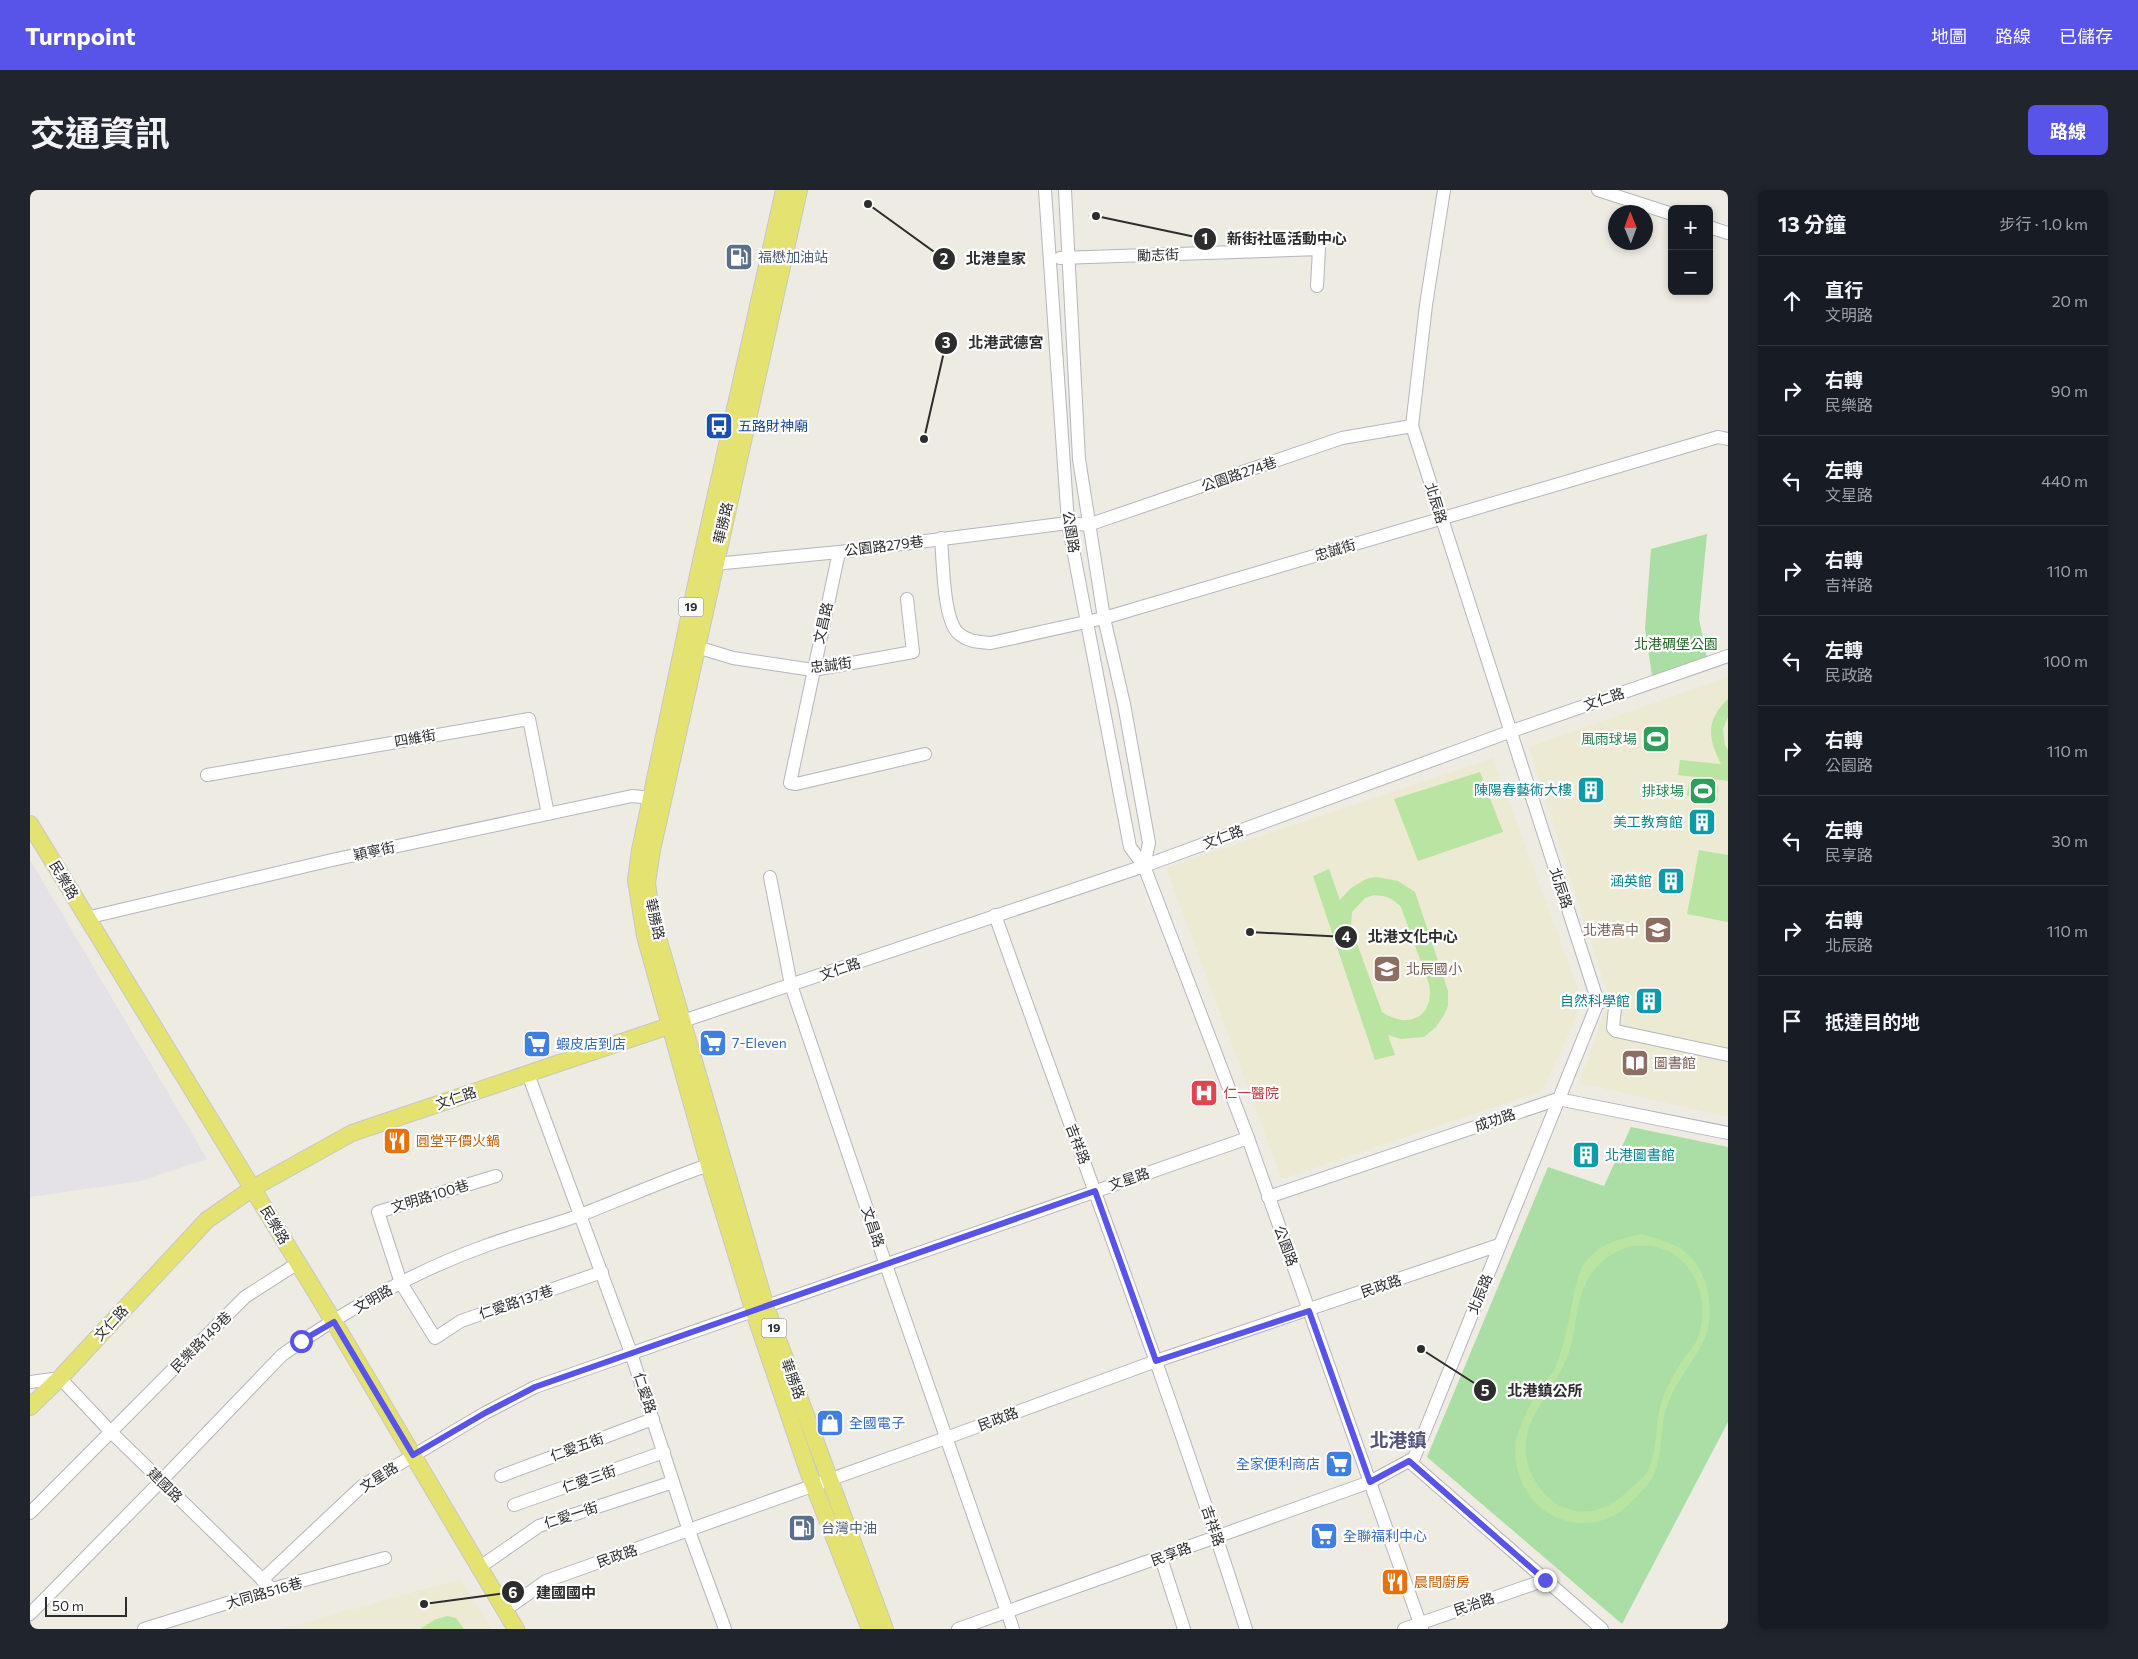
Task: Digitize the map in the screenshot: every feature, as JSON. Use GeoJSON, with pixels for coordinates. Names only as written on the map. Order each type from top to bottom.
{"type":"FeatureCollection","features":[{"type":"Feature","properties":{"kind":"main road","name":"華勝路"},"geometry":{"type":"LineString","coordinates":[[784,190],[658,798],[647,883],[651,914],[677,1023],[760,1309],[814,1486],[870,1629]]}},
{"type":"Feature","properties":{"kind":"main road","name":"華勝路"},"geometry":{"type":"LineString","coordinates":[[658,798],[697,647],[707,563],[799,190]]}},
{"type":"Feature","properties":{"kind":"main road","name":"民樂路"},"geometry":{"type":"LineString","coordinates":[[30,824],[334,1322],[516,1629]]}},
{"type":"Feature","properties":{"kind":"main road","name":"文仁路"},"geometry":{"type":"LineString","coordinates":[[30,1407],[60,1378],[207,1220],[253,1188],[352,1133],[677,1023]]}},
{"type":"Feature","properties":{"kind":"main road","name":"華勝路"},"geometry":{"type":"LineString","coordinates":[[760,1309],[829,1480],[885,1629]]}},
{"type":"Feature","properties":{"kind":"street","name":"公園路"},"geometry":{"type":"LineString","coordinates":[[1045,190],[1068,523],[1130,847],[1144,866],[1248,1138],[1421,1626]]}},
{"type":"Feature","properties":{"kind":"street","name":"公園路"},"geometry":{"type":"LineString","coordinates":[[1065,190],[1079,459],[1104,618],[1124,704],[1149,842],[1144,866]]}},
{"type":"Feature","properties":{"kind":"street","name":"北辰路"},"geometry":{"type":"LineString","coordinates":[[1409,1461],[1414,1458],[1598,1002],[1509,732],[1412,426],[1426,305],[1444,190]]}},
{"type":"Feature","properties":{"kind":"street"},"geometry":{"type":"LineString","coordinates":[[1598,190],[1668,213]]}},
{"type":"Feature","properties":{"kind":"street"},"geometry":{"type":"LineString","coordinates":[[1713,228],[1728,233]]}},
{"type":"Feature","properties":{"kind":"street","name":"勵志街"},"geometry":{"type":"LineString","coordinates":[[1050,259],[1319,249],[1317,286]]}},
{"type":"Feature","properties":{"kind":"street","name":"公園路274巷"},"geometry":{"type":"LineString","coordinates":[[1068,523],[1088,525],[1342,438],[1412,426]]}},
{"type":"Feature","properties":{"kind":"street","name":"忠誠街"},"geometry":{"type":"LineString","coordinates":[[941,538],[949,619],[958,633],[974,642],[991,643],[1104,618],[1718,437],[1728,438]]}},
{"type":"Feature","properties":{"kind":"street","name":"公園路279巷"},"geometry":{"type":"LineString","coordinates":[[707,563],[839,552],[1068,523]]}},
{"type":"Feature","properties":{"kind":"street","name":"文昌路"},"geometry":{"type":"LineString","coordinates":[[839,552],[790,783],[796,784],[925,754]]}},
{"type":"Feature","properties":{"kind":"street","name":"忠誠街"},"geometry":{"type":"LineString","coordinates":[[697,647],[733,658],[813,670],[913,652],[907,599]]}},
{"type":"Feature","properties":{"kind":"street","name":"文仁路"},"geometry":{"type":"LineString","coordinates":[[677,1023],[1144,866],[1509,732],[1728,656]]}},
{"type":"Feature","properties":{"kind":"street","name":"四維街"},"geometry":{"type":"LineString","coordinates":[[206,775],[529,719],[548,814]]}},
{"type":"Feature","properties":{"kind":"street","name":"穎寧街"},"geometry":{"type":"LineString","coordinates":[[86,918],[332,860],[632,796],[658,798]]}},
{"type":"Feature","properties":{"kind":"street","name":"文昌路"},"geometry":{"type":"LineString","coordinates":[[770,877],[791,985],[1013,1629]]}},
{"type":"Feature","properties":{"kind":"street","name":"吉祥路"},"geometry":{"type":"LineString","coordinates":[[995,915],[1042,1050],[1156,1361],[1246,1629]]}},
{"type":"Feature","properties":{"kind":"street"},"geometry":{"type":"LineString","coordinates":[[1598,1002],[1613,1001],[1615,1007],[1613,1028],[1616,1031],[1728,1056]]}},
{"type":"Feature","properties":{"kind":"street","name":"仁愛路"},"geometry":{"type":"LineString","coordinates":[[528,1074],[631,1352],[689,1530],[724,1629]]}},
{"type":"Feature","properties":{"kind":"street","name":"成功路"},"geometry":{"type":"LineString","coordinates":[[1268,1197],[1558,1099],[1728,1133]]}},
{"type":"Feature","properties":{"kind":"street","name":"文星路"},"geometry":{"type":"LineString","coordinates":[[262,1580],[362,1486],[485,1413],[535,1387],[1248,1138]]}},
{"type":"Feature","properties":{"kind":"street","name":"文明路"},"geometry":{"type":"LineString","coordinates":[[30,1614],[162,1481],[282,1355],[401,1283],[437,1265],[485,1246],[580,1215],[717,1163]]}},
{"type":"Feature","properties":{"kind":"street","name":"文明路100巷"},"geometry":{"type":"LineString","coordinates":[[401,1283],[378,1212],[496,1176]]}},
{"type":"Feature","properties":{"kind":"street","name":"民政路"},"geometry":{"type":"LineString","coordinates":[[505,1610],[546,1581],[814,1486],[1156,1361],[1499,1246]]}},
{"type":"Feature","properties":{"kind":"street","name":"民樂路149巷"},"geometry":{"type":"LineString","coordinates":[[30,1513],[246,1297],[298,1263]]}},
{"type":"Feature","properties":{"kind":"street","name":"仁愛路137巷"},"geometry":{"type":"LineString","coordinates":[[401,1283],[435,1338],[461,1321],[602,1272]]}},
{"type":"Feature","properties":{"kind":"street"},"geometry":{"type":"LineString","coordinates":[[30,1382],[60,1378]]}},
{"type":"Feature","properties":{"kind":"street","name":"建國路"},"geometry":{"type":"LineString","coordinates":[[60,1378],[111,1432],[272,1590]]}},
{"type":"Feature","properties":{"kind":"street","name":"仁愛五街"},"geometry":{"type":"LineString","coordinates":[[501,1476],[653,1419]]}},
{"type":"Feature","properties":{"kind":"street","name":"仁愛三街"},"geometry":{"type":"LineString","coordinates":[[514,1505],[664,1452]]}},
{"type":"Feature","properties":{"kind":"street"},"geometry":{"type":"LineString","coordinates":[[1409,1461],[1602,1629]]}},
{"type":"Feature","properties":{"kind":"street","name":"民享路"},"geometry":{"type":"LineString","coordinates":[[958,1629],[1370,1482],[1409,1461]]}},
{"type":"Feature","properties":{"kind":"street","name":"仁愛一街"},"geometry":{"type":"LineString","coordinates":[[480,1567],[539,1526],[673,1482]]}},
{"type":"Feature","properties":{"kind":"street","name":"大同路516巷"},"geometry":{"type":"LineString","coordinates":[[144,1629],[385,1558]]}},
{"type":"Feature","properties":{"kind":"street"},"geometry":{"type":"LineString","coordinates":[[1160,1558],[1184,1629]]}},
{"type":"Feature","properties":{"kind":"street","name":"民治路"},"geometry":{"type":"LineString","coordinates":[[1404,1629],[1421,1626],[1545,1580]]}},
{"type":"Feature","properties":{"kind":"shaded area","name":"北港高中"},"geometry":{"type":"Polygon","coordinates":[[[1728,677],[1728,1117],[1580,1083],[1609,998],[1529,747],[1728,677]]]}},
{"type":"Feature","properties":{"kind":"shaded area","name":"北辰國小"},"geometry":{"type":"Polygon","coordinates":[[[1493,758],[1583,1003],[1542,1091],[1282,1179],[1166,868],[1493,758]]]}},
{"type":"Feature","properties":{"kind":"shaded area"},"geometry":{"type":"Polygon","coordinates":[[[30,860],[207,1159],[141,1181],[30,1197],[30,860]]]}},
{"type":"Feature","properties":{"kind":"shaded area"},"geometry":{"type":"Polygon","coordinates":[[[461,1579],[491,1629],[282,1629],[461,1579]]]}},
{"type":"Feature","properties":{"kind":"green space","name":"北港碉堡公園"},"geometry":{"type":"Polygon","coordinates":[[[1707,534],[1699,619],[1708,663],[1653,682],[1645,629],[1651,549],[1707,534]]]}},
{"type":"Feature","properties":{"kind":"green space"},"geometry":{"type":"Polygon","coordinates":[[[1728,699],[1728,717],[1723,729],[1725,745],[1728,750],[1728,781],[1678,775],[1680,760],[1721,764],[1713,746],[1711,730],[1715,715],[1728,699]]]}},
{"type":"Feature","properties":{"kind":"green space"},"geometry":{"type":"Polygon","coordinates":[[[1480,772],[1503,832],[1418,861],[1394,799],[1480,772]]]}},
{"type":"Feature","properties":{"kind":"green space","name":"排球場"},"geometry":{"type":"Polygon","coordinates":[[[1689,782],[1718,786],[1717,800],[1687,796],[1689,782]]]}},
{"type":"Feature","properties":{"kind":"green space"},"geometry":{"type":"Polygon","coordinates":[[[1699,850],[1728,855],[1728,922],[1687,914],[1699,850]]]}},
{"type":"Feature","properties":{"kind":"green space"},"geometry":{"type":"Polygon","coordinates":[[[1329,869],[1340,900],[1351,888],[1366,879],[1376,877],[1398,881],[1415,892],[1448,991],[1448,1006],[1436,1027],[1424,1037],[1401,1039],[1388,1035],[1395,1055],[1375,1060],[1313,876],[1329,869]],[[1374,895],[1365,898],[1352,912],[1351,927],[1382,1012],[1401,1020],[1410,1020],[1424,1012],[1428,1005],[1430,995],[1429,984],[1401,907],[1386,897],[1374,895]]]}},
{"type":"Feature","properties":{"kind":"green space"},"geometry":{"type":"Polygon","coordinates":[[[1631,1127],[1728,1147],[1728,1422],[1622,1624],[1427,1457],[1548,1167],[1604,1186],[1631,1127]]]}},
{"type":"Feature","properties":{"kind":"green space"},"geometry":{"type":"Polygon","coordinates":[[[1641,1234],[1679,1248],[1693,1259],[1705,1281],[1708,1293],[1710,1306],[1707,1331],[1703,1342],[1669,1401],[1664,1420],[1659,1459],[1652,1478],[1627,1506],[1611,1517],[1588,1523],[1576,1523],[1553,1516],[1534,1502],[1521,1480],[1517,1468],[1516,1441],[1530,1406],[1558,1361],[1577,1281],[1583,1266],[1601,1248],[1616,1241],[1641,1234]],[[1630,1246],[1618,1251],[1600,1263],[1583,1289],[1568,1354],[1559,1375],[1534,1416],[1528,1430],[1527,1460],[1533,1477],[1550,1499],[1565,1508],[1575,1511],[1593,1511],[1610,1505],[1646,1474],[1653,1456],[1658,1416],[1663,1397],[1674,1374],[1696,1342],[1701,1329],[1702,1300],[1698,1286],[1684,1263],[1673,1254],[1660,1248],[1630,1246]]]}},
{"type":"Feature","properties":{"kind":"green space"},"geometry":{"type":"Polygon","coordinates":[[[447,1616],[456,1618],[464,1629],[420,1629],[436,1619],[447,1616]]]}},
{"type":"Feature","properties":{"kind":"place","name":"北港皇家"},"geometry":{"type":"Point","coordinates":[868,204]}},
{"type":"Feature","properties":{"kind":"place","name":"新街社區活動中心"},"geometry":{"type":"Point","coordinates":[1096,216]}},
{"type":"Feature","properties":{"kind":"place","name":"福懋加油站"},"geometry":{"type":"Point","coordinates":[739,257]}},
{"type":"Feature","properties":{"kind":"place","name":"五路財神廟"},"geometry":{"type":"Point","coordinates":[719,426]}},
{"type":"Feature","properties":{"kind":"place","name":"北港武德宮"},"geometry":{"type":"Point","coordinates":[924,439]}},
{"type":"Feature","properties":{"kind":"place","name":"風雨球場"},"geometry":{"type":"Point","coordinates":[1656,739]}},
{"type":"Feature","properties":{"kind":"place","name":"陳陽春藝術大樓"},"geometry":{"type":"Point","coordinates":[1591,790]}},
{"type":"Feature","properties":{"kind":"place","name":"排球場"},"geometry":{"type":"Point","coordinates":[1703,791]}},
{"type":"Feature","properties":{"kind":"place","name":"美工教育館"},"geometry":{"type":"Point","coordinates":[1702,822]}},
{"type":"Feature","properties":{"kind":"place","name":"涵英館"},"geometry":{"type":"Point","coordinates":[1671,881]}},
{"type":"Feature","properties":{"kind":"place","name":"北港高中"},"geometry":{"type":"Point","coordinates":[1658,930]}},
{"type":"Feature","properties":{"kind":"place","name":"北港文化中心"},"geometry":{"type":"Point","coordinates":[1250,932]}},
{"type":"Feature","properties":{"kind":"place","name":"北辰國小"},"geometry":{"type":"Point","coordinates":[1387,969]}},
{"type":"Feature","properties":{"kind":"place","name":"自然科學館"},"geometry":{"type":"Point","coordinates":[1649,1001]}},
{"type":"Feature","properties":{"kind":"place","name":"7-Eleven"},"geometry":{"type":"Point","coordinates":[713,1043]}},
{"type":"Feature","properties":{"kind":"place","name":"蝦皮店到店"},"geometry":{"type":"Point","coordinates":[537,1044]}},
{"type":"Feature","properties":{"kind":"place","name":"圖書館"},"geometry":{"type":"Point","coordinates":[1635,1063]}},
{"type":"Feature","properties":{"kind":"place","name":"仁一醫院"},"geometry":{"type":"Point","coordinates":[1204,1093]}},
{"type":"Feature","properties":{"kind":"place","name":"圓堂平價火鍋"},"geometry":{"type":"Point","coordinates":[397,1141]}},
{"type":"Feature","properties":{"kind":"place","name":"北港圖書館"},"geometry":{"type":"Point","coordinates":[1586,1155]}},
{"type":"Feature","properties":{"kind":"place","name":"北港鎮公所"},"geometry":{"type":"Point","coordinates":[1421,1349]}},
{"type":"Feature","properties":{"kind":"place","name":"全國電子"},"geometry":{"type":"Point","coordinates":[830,1423]}},
{"type":"Feature","properties":{"kind":"place","name":"全家便利商店"},"geometry":{"type":"Point","coordinates":[1339,1464]}},
{"type":"Feature","properties":{"kind":"place","name":"台灣中油"},"geometry":{"type":"Point","coordinates":[802,1528]}},
{"type":"Feature","properties":{"kind":"place","name":"全聯福利中心"},"geometry":{"type":"Point","coordinates":[1324,1536]}},
{"type":"Feature","properties":{"kind":"place","name":"晨間廚房"},"geometry":{"type":"Point","coordinates":[1395,1582]}},
{"type":"Feature","properties":{"kind":"place","name":"建國國中"},"geometry":{"type":"Point","coordinates":[424,1604]}},
{"type":"Feature","properties":{"kind":"district","name":"北港鎮"},"geometry":{"type":"Point","coordinates":[1398,1440]}},
{"type":"Feature","properties":{"kind":"route"},"geometry":{"type":"LineString","coordinates":[[301,1341],[334,1322],[413,1455],[485,1413],[535,1387],[631,1352],[754,1312],[1095,1191],[1156,1361],[1309,1311],[1370,1482],[1409,1461],[1545,1580]]}}]}
